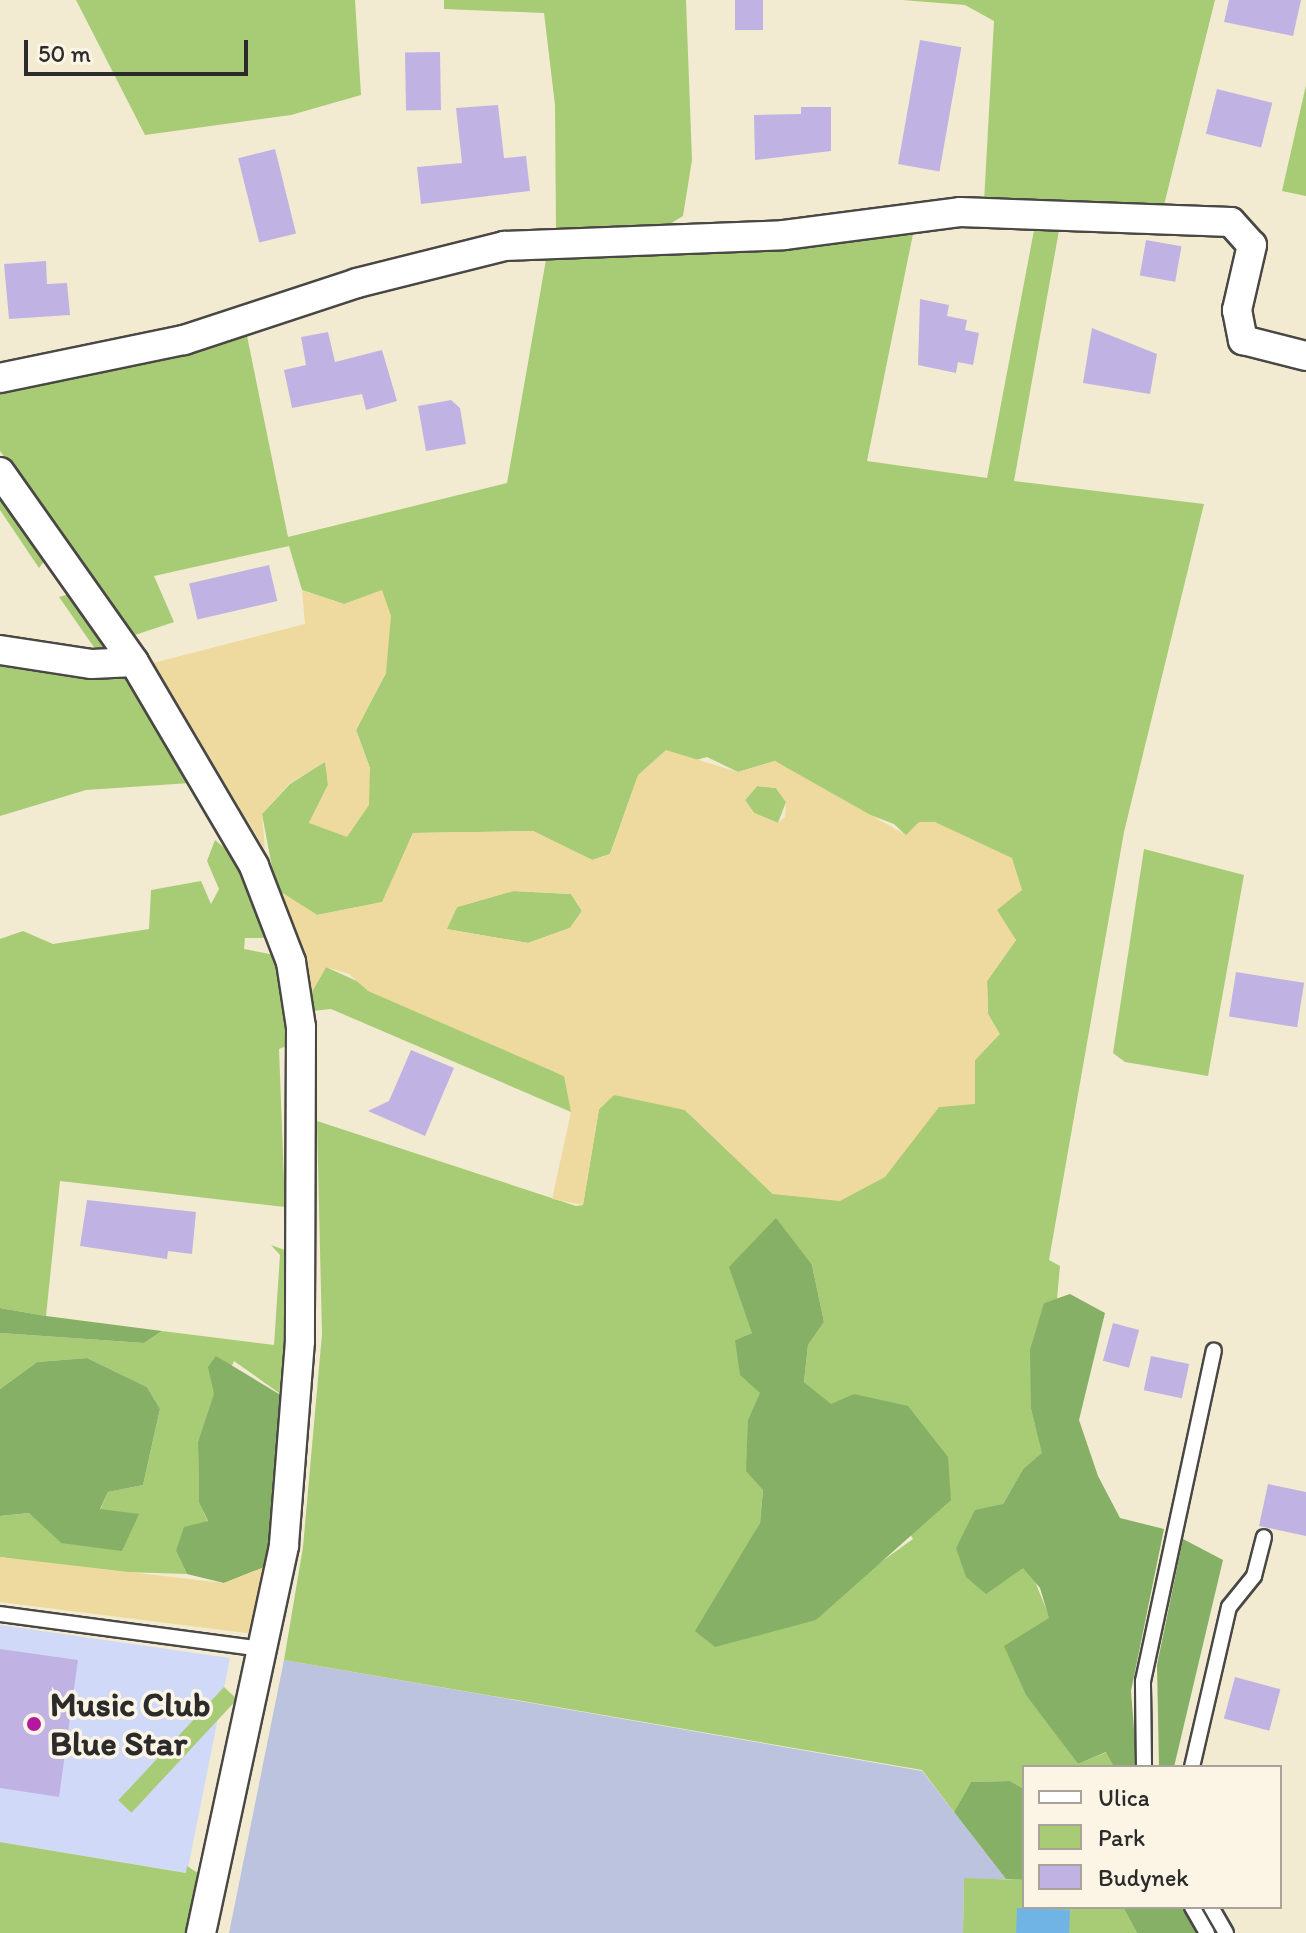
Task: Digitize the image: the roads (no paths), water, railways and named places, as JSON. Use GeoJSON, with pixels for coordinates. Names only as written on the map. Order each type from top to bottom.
{"type":"FeatureCollection","features":[{"type":"Feature","properties":{"kind":"street"},"geometry":{"type":"LineString","coordinates":[[0,378],[184,340],[357,283],[504,246],[784,235],[960,212],[1231,222],[1252,245],[1237,310],[1243,340],[1306,356]]}},
{"type":"Feature","properties":{"kind":"street"},"geometry":{"type":"LineString","coordinates":[[0,472],[134,662],[254,866],[291,962],[301,1027],[300,1341],[284,1546],[201,1933]]}},
{"type":"Feature","properties":{"kind":"street"},"geometry":{"type":"LineString","coordinates":[[0,650],[92,664],[134,662]]}},
{"type":"Feature","properties":{"kind":"lane"},"geometry":{"type":"LineString","coordinates":[[1144,1765],[1143,1681],[1214,1351]]}},
{"type":"Feature","properties":{"kind":"lane"},"geometry":{"type":"LineString","coordinates":[[1192,1765],[1229,1607],[1254,1576],[1264,1537]]}},
{"type":"Feature","properties":{"kind":"lane"},"geometry":{"type":"LineString","coordinates":[[0,1614],[263,1649]]}},
{"type":"Feature","properties":{"kind":"lane"},"geometry":{"type":"LineString","coordinates":[[1193,1909],[1207,1933]]}},
{"type":"Feature","properties":{"kind":"lane"},"geometry":{"type":"LineString","coordinates":[[1212,1909],[1226,1933]]}},
{"type":"Feature","properties":{"kind":"water"},"geometry":{"type":"Polygon","coordinates":[[[1017,1908],[1070,1910],[1069,1933],[1016,1933],[1017,1908]]]}},
{"type":"Feature","properties":{"kind":"place","name":"Music Club Blue Star"},"geometry":{"type":"Point","coordinates":[34,1724]}}]}
